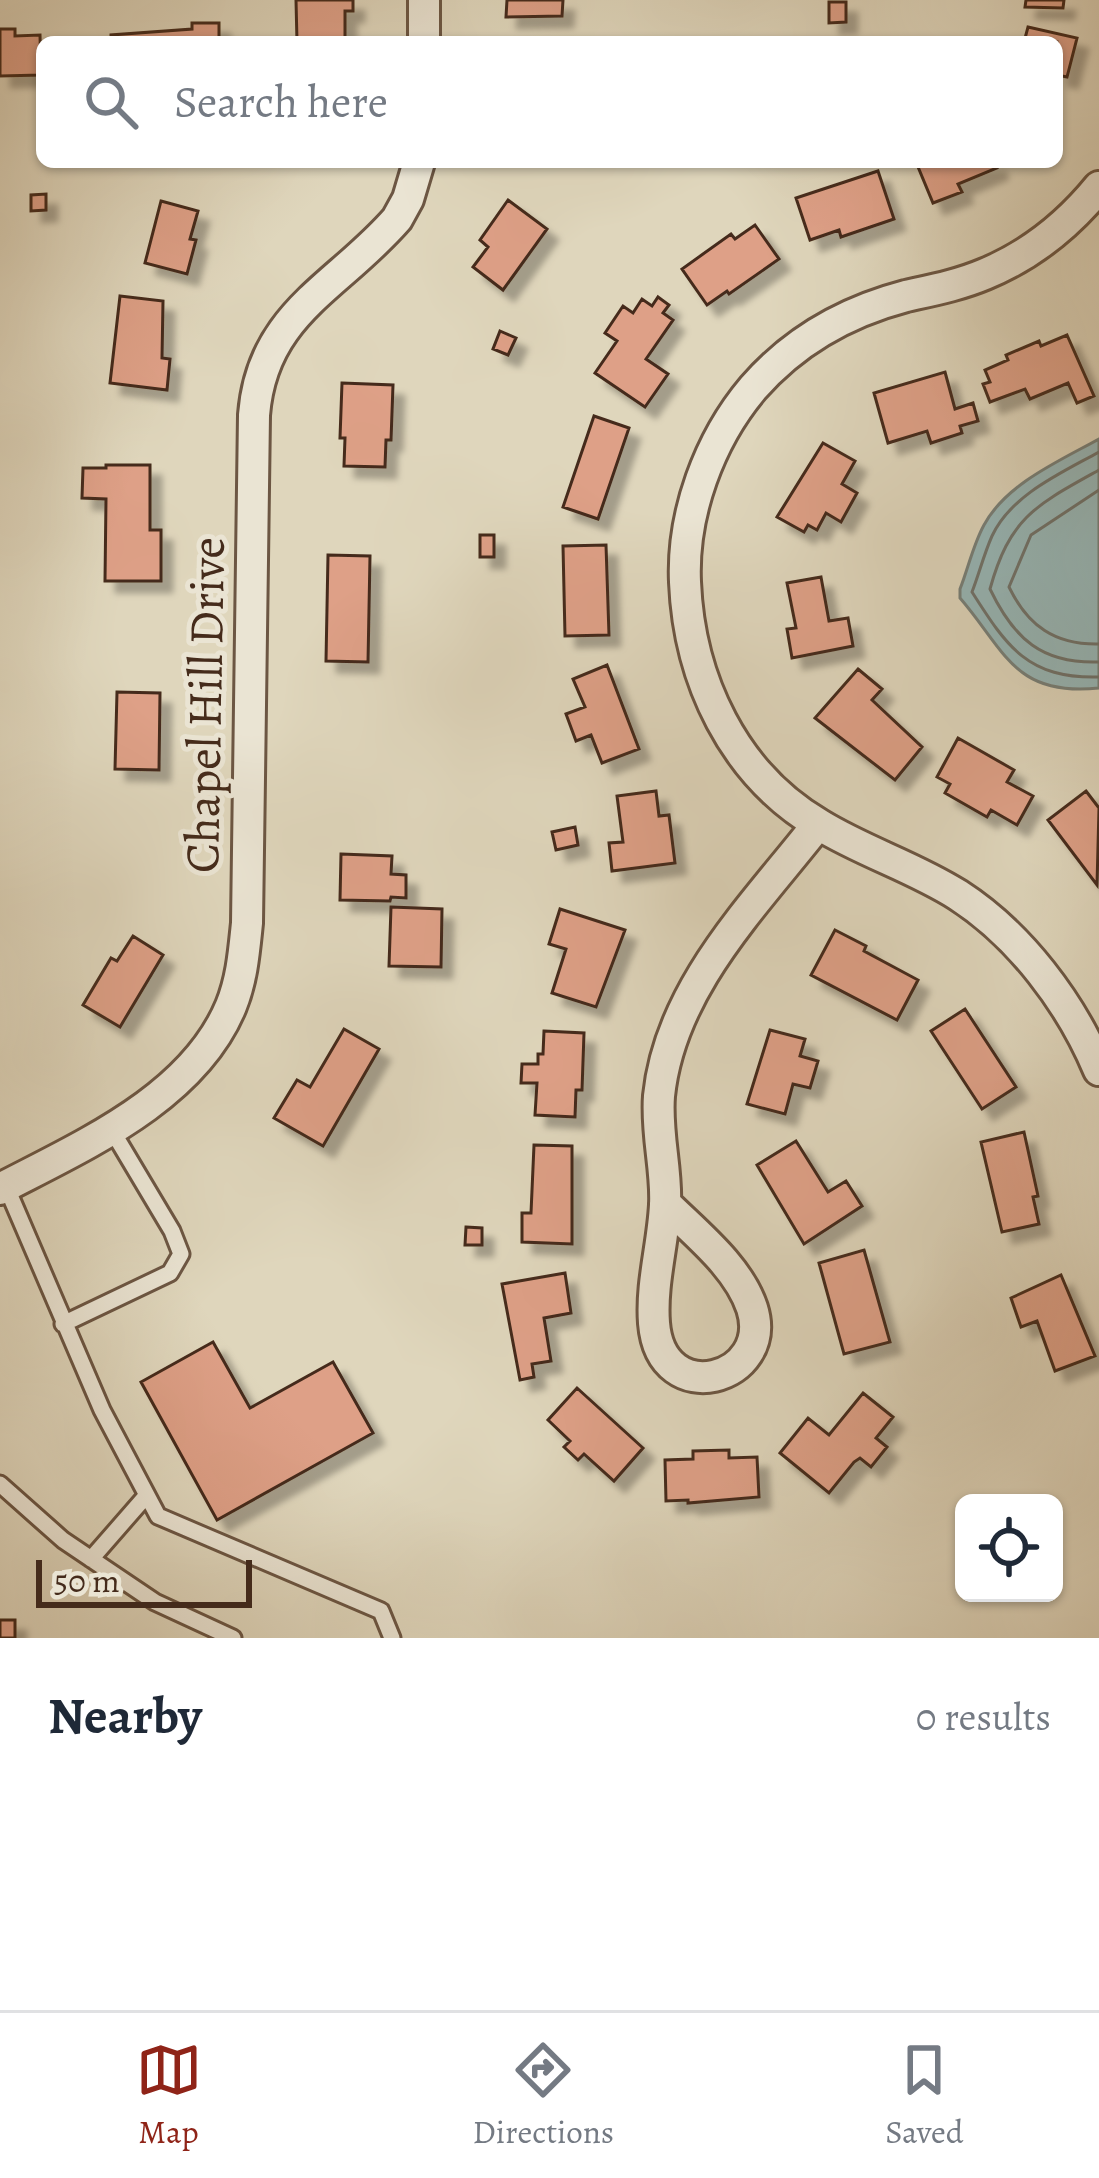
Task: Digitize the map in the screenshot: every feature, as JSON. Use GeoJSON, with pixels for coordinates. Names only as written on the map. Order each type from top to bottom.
{"type":"FeatureCollection","features":[{"type":"Feature","properties":{"kind":"street"},"geometry":{"type":"LineString","coordinates":[[424,0],[424,36]]}},
{"type":"Feature","properties":{"kind":"street","name":"Chapel Hill Drive"},"geometry":{"type":"LineString","coordinates":[[3,1187],[110,1127],[186,1073],[220,1028],[239,982],[248,923],[254,416],[259,377],[272,345],[292,316],[397,220],[417,168]]}},
{"type":"Feature","properties":{"kind":"street"},"geometry":{"type":"LineString","coordinates":[[1099,187],[1065,224],[1014,260],[957,284],[876,305],[820,330],[772,368],[720,436],[698,491],[686,546],[686,611],[705,689],[726,731],[765,781],[818,824],[932,880],[992,922],[1036,967],[1099,1070]]}},
{"type":"Feature","properties":{"kind":"street"},"geometry":{"type":"LineString","coordinates":[[665,1203],[734,1276],[752,1307],[755,1331],[748,1353],[731,1370],[714,1378],[675,1371],[661,1353],[655,1333],[655,1270],[665,1203],[660,1090],[675,1027],[702,975],[818,824]]}},
{"type":"Feature","properties":{"kind":"lane"},"geometry":{"type":"LineString","coordinates":[[63,1324],[170,1274],[181,1254],[110,1127]]}},
{"type":"Feature","properties":{"kind":"lane"},"geometry":{"type":"LineString","coordinates":[[3,1187],[63,1324],[158,1516],[381,1611],[392,1638]]}},
{"type":"Feature","properties":{"kind":"lane"},"geometry":{"type":"LineString","coordinates":[[0,1484],[92,1559],[155,1602],[233,1638]]}},
{"type":"Feature","properties":{"kind":"lane"},"geometry":{"type":"LineString","coordinates":[[92,1559],[146,1496]]}},
{"type":"Feature","properties":{"kind":"water"},"geometry":{"type":"Polygon","coordinates":[[[1099,439],[1099,688],[1070,689],[1048,685],[1014,666],[960,598],[960,589],[980,533],[1006,497],[1099,439]]]}},
{"type":"Feature","properties":{"kind":"building"},"geometry":{"type":"Polygon","coordinates":[[[296,0],[353,0],[353,11],[345,11],[345,36],[297,36],[296,0]]]}},
{"type":"Feature","properties":{"kind":"building"},"geometry":{"type":"Polygon","coordinates":[[[507,0],[563,0],[562,16],[506,17],[507,0]]]}},
{"type":"Feature","properties":{"kind":"building"},"geometry":{"type":"Polygon","coordinates":[[[1026,0],[1064,0],[1063,8],[1025,7],[1026,0]]]}},
{"type":"Feature","properties":{"kind":"building"},"geometry":{"type":"Polygon","coordinates":[[[829,2],[846,2],[846,22],[829,23],[829,2]]]}},
{"type":"Feature","properties":{"kind":"building"},"geometry":{"type":"Polygon","coordinates":[[[192,23],[219,23],[219,36],[111,36],[111,35],[192,29],[192,23]]]}},
{"type":"Feature","properties":{"kind":"building"},"geometry":{"type":"Polygon","coordinates":[[[1028,27],[1077,38],[1067,77],[1063,76],[1063,36],[1026,36],[1028,27]]]}},
{"type":"Feature","properties":{"kind":"building"},"geometry":{"type":"Polygon","coordinates":[[[0,29],[15,29],[15,36],[40,35],[36,36],[36,75],[0,76],[0,29]]]}},
{"type":"Feature","properties":{"kind":"building"},"geometry":{"type":"Polygon","coordinates":[[[918,168],[997,168],[958,184],[962,192],[933,203],[918,168]]]}},
{"type":"Feature","properties":{"kind":"building"},"geometry":{"type":"Polygon","coordinates":[[[878,171],[894,219],[841,237],[839,230],[810,240],[796,198],[878,171]]]}},
{"type":"Feature","properties":{"kind":"building"},"geometry":{"type":"Polygon","coordinates":[[[46,194],[46,210],[31,211],[31,195],[46,194]]]}},
{"type":"Feature","properties":{"kind":"building"},"geometry":{"type":"Polygon","coordinates":[[[508,200],[547,229],[503,290],[473,267],[488,247],[480,240],[508,200]]]}},
{"type":"Feature","properties":{"kind":"building"},"geometry":{"type":"Polygon","coordinates":[[[161,201],[198,211],[187,274],[145,263],[161,201]]]}},
{"type":"Feature","properties":{"kind":"building"},"geometry":{"type":"Polygon","coordinates":[[[755,225],[779,259],[707,305],[682,269],[731,234],[735,239],[755,225]]]}},
{"type":"Feature","properties":{"kind":"building"},"geometry":{"type":"Polygon","coordinates":[[[120,296],[163,301],[162,358],[170,359],[167,390],[110,383],[120,296]]]}},
{"type":"Feature","properties":{"kind":"building"},"geometry":{"type":"Polygon","coordinates":[[[658,297],[669,305],[663,313],[673,320],[646,359],[668,374],[645,407],[595,373],[617,341],[605,333],[623,306],[633,313],[642,299],[652,306],[658,297]]]}},
{"type":"Feature","properties":{"kind":"building"},"geometry":{"type":"Polygon","coordinates":[[[500,331],[516,338],[508,355],[493,349],[500,331]]]}},
{"type":"Feature","properties":{"kind":"building"},"geometry":{"type":"Polygon","coordinates":[[[1067,335],[1094,396],[1077,403],[1068,383],[1030,399],[1025,389],[990,402],[983,384],[990,382],[985,370],[1008,360],[1006,355],[1067,335]]]}},
{"type":"Feature","properties":{"kind":"building"},"geometry":{"type":"Polygon","coordinates":[[[945,372],[955,409],[973,403],[978,421],[960,426],[962,433],[931,443],[927,431],[888,443],[874,393],[945,372]]]}},
{"type":"Feature","properties":{"kind":"building"},"geometry":{"type":"Polygon","coordinates":[[[342,383],[393,385],[385,467],[344,466],[342,383]]]}},
{"type":"Feature","properties":{"kind":"building"},"geometry":{"type":"Polygon","coordinates":[[[594,416],[629,428],[598,519],[563,507],[594,416]]]}},
{"type":"Feature","properties":{"kind":"building"},"geometry":{"type":"Polygon","coordinates":[[[823,443],[855,461],[842,484],[857,493],[841,522],[826,513],[817,530],[808,525],[804,532],[777,517],[823,443]]]}},
{"type":"Feature","properties":{"kind":"building"},"geometry":{"type":"Polygon","coordinates":[[[150,465],[150,530],[161,530],[161,581],[105,581],[106,499],[82,498],[83,468],[150,465]]]}},
{"type":"Feature","properties":{"kind":"building"},"geometry":{"type":"Polygon","coordinates":[[[480,535],[494,535],[494,557],[480,557],[480,535]]]}},
{"type":"Feature","properties":{"kind":"building"},"geometry":{"type":"Polygon","coordinates":[[[606,545],[609,635],[565,636],[563,546],[606,545]]]}},
{"type":"Feature","properties":{"kind":"building"},"geometry":{"type":"Polygon","coordinates":[[[328,555],[370,556],[368,662],[326,661],[328,555]]]}},
{"type":"Feature","properties":{"kind":"building"},"geometry":{"type":"Polygon","coordinates":[[[821,577],[829,621],[848,618],[853,646],[792,658],[787,629],[796,628],[787,583],[821,577]]]}},
{"type":"Feature","properties":{"kind":"building"},"geometry":{"type":"Polygon","coordinates":[[[607,665],[639,749],[602,763],[591,735],[576,741],[566,714],[585,707],[573,679],[607,665]]]}},
{"type":"Feature","properties":{"kind":"building"},"geometry":{"type":"Polygon","coordinates":[[[858,669],[882,689],[872,700],[922,747],[895,780],[815,718],[858,669]]]}},
{"type":"Feature","properties":{"kind":"building"},"geometry":{"type":"Polygon","coordinates":[[[117,692],[160,693],[159,770],[115,769],[117,692]]]}},
{"type":"Feature","properties":{"kind":"building"},"geometry":{"type":"Polygon","coordinates":[[[958,738],[1014,770],[1007,782],[1033,796],[1017,825],[991,810],[987,817],[945,793],[950,784],[937,777],[958,738]]]}},
{"type":"Feature","properties":{"kind":"building"},"geometry":{"type":"Polygon","coordinates":[[[656,791],[659,816],[669,815],[675,863],[612,871],[609,843],[623,842],[617,796],[656,791]]]}},
{"type":"Feature","properties":{"kind":"building"},"geometry":{"type":"Polygon","coordinates":[[[1086,791],[1099,808],[1097,885],[1048,820],[1086,791]]]}},
{"type":"Feature","properties":{"kind":"building"},"geometry":{"type":"Polygon","coordinates":[[[575,827],[578,845],[556,850],[552,832],[575,827]]]}},
{"type":"Feature","properties":{"kind":"building"},"geometry":{"type":"Polygon","coordinates":[[[341,854],[392,856],[391,874],[406,875],[406,898],[340,900],[341,854]]]}},
{"type":"Feature","properties":{"kind":"building"},"geometry":{"type":"Polygon","coordinates":[[[391,907],[442,909],[441,967],[389,966],[391,907]]]}},
{"type":"Feature","properties":{"kind":"building"},"geometry":{"type":"Polygon","coordinates":[[[560,909],[625,930],[596,1007],[552,993],[566,949],[549,944],[560,909]]]}},
{"type":"Feature","properties":{"kind":"building"},"geometry":{"type":"Polygon","coordinates":[[[835,930],[918,980],[897,1020],[811,975],[835,930]]]}},
{"type":"Feature","properties":{"kind":"building"},"geometry":{"type":"Polygon","coordinates":[[[133,936],[163,955],[120,1027],[83,1005],[111,958],[117,961],[133,936]]]}},
{"type":"Feature","properties":{"kind":"building"},"geometry":{"type":"Polygon","coordinates":[[[965,1009],[1016,1087],[982,1109],[931,1031],[965,1009]]]}},
{"type":"Feature","properties":{"kind":"building"},"geometry":{"type":"Polygon","coordinates":[[[344,1029],[379,1049],[323,1146],[274,1118],[297,1080],[310,1087],[344,1029]]]}},
{"type":"Feature","properties":{"kind":"building"},"geometry":{"type":"Polygon","coordinates":[[[770,1030],[805,1039],[800,1056],[818,1061],[810,1088],[793,1084],[785,1114],[747,1104],[770,1030]]]}},
{"type":"Feature","properties":{"kind":"building"},"geometry":{"type":"Polygon","coordinates":[[[544,1031],[584,1033],[582,1090],[576,1090],[575,1117],[535,1115],[537,1083],[521,1083],[522,1064],[538,1064],[538,1054],[543,1054],[544,1031]]]}},
{"type":"Feature","properties":{"kind":"building"},"geometry":{"type":"Polygon","coordinates":[[[1024,1132],[1039,1224],[1002,1232],[981,1142],[1024,1132]]]}},
{"type":"Feature","properties":{"kind":"building"},"geometry":{"type":"Polygon","coordinates":[[[796,1141],[828,1192],[846,1181],[862,1206],[804,1244],[757,1165],[796,1141]]]}},
{"type":"Feature","properties":{"kind":"building"},"geometry":{"type":"Polygon","coordinates":[[[534,1145],[572,1146],[572,1244],[522,1242],[522,1213],[531,1213],[534,1145]]]}},
{"type":"Feature","properties":{"kind":"building"},"geometry":{"type":"Polygon","coordinates":[[[466,1227],[482,1228],[482,1245],[465,1245],[466,1227]]]}},
{"type":"Feature","properties":{"kind":"building"},"geometry":{"type":"Polygon","coordinates":[[[864,1250],[890,1342],[844,1354],[819,1263],[864,1250]]]}},
{"type":"Feature","properties":{"kind":"building"},"geometry":{"type":"Polygon","coordinates":[[[565,1273],[571,1313],[544,1318],[551,1361],[532,1364],[534,1377],[520,1380],[502,1284],[565,1273]]]}},
{"type":"Feature","properties":{"kind":"building"},"geometry":{"type":"Polygon","coordinates":[[[1061,1275],[1095,1356],[1055,1371],[1037,1321],[1021,1327],[1011,1298],[1061,1275]]]}},
{"type":"Feature","properties":{"kind":"building"},"geometry":{"type":"Polygon","coordinates":[[[213,1342],[250,1408],[333,1362],[373,1433],[217,1520],[141,1382],[213,1342]]]}},
{"type":"Feature","properties":{"kind":"building"},"geometry":{"type":"Polygon","coordinates":[[[577,1388],[643,1448],[614,1481],[584,1454],[578,1460],[564,1447],[570,1441],[548,1420],[577,1388]]]}},
{"type":"Feature","properties":{"kind":"building"},"geometry":{"type":"Polygon","coordinates":[[[863,1393],[893,1417],[876,1438],[887,1447],[871,1467],[860,1458],[854,1462],[829,1493],[780,1453],[808,1418],[829,1435],[863,1393]]]}},
{"type":"Feature","properties":{"kind":"building"},"geometry":{"type":"Polygon","coordinates":[[[729,1450],[729,1458],[757,1457],[759,1497],[666,1501],[665,1460],[693,1459],[693,1451],[729,1450]]]}},
{"type":"Feature","properties":{"kind":"building"},"geometry":{"type":"Polygon","coordinates":[[[0,1620],[15,1620],[15,1638],[0,1638],[0,1620]]]}}]}
